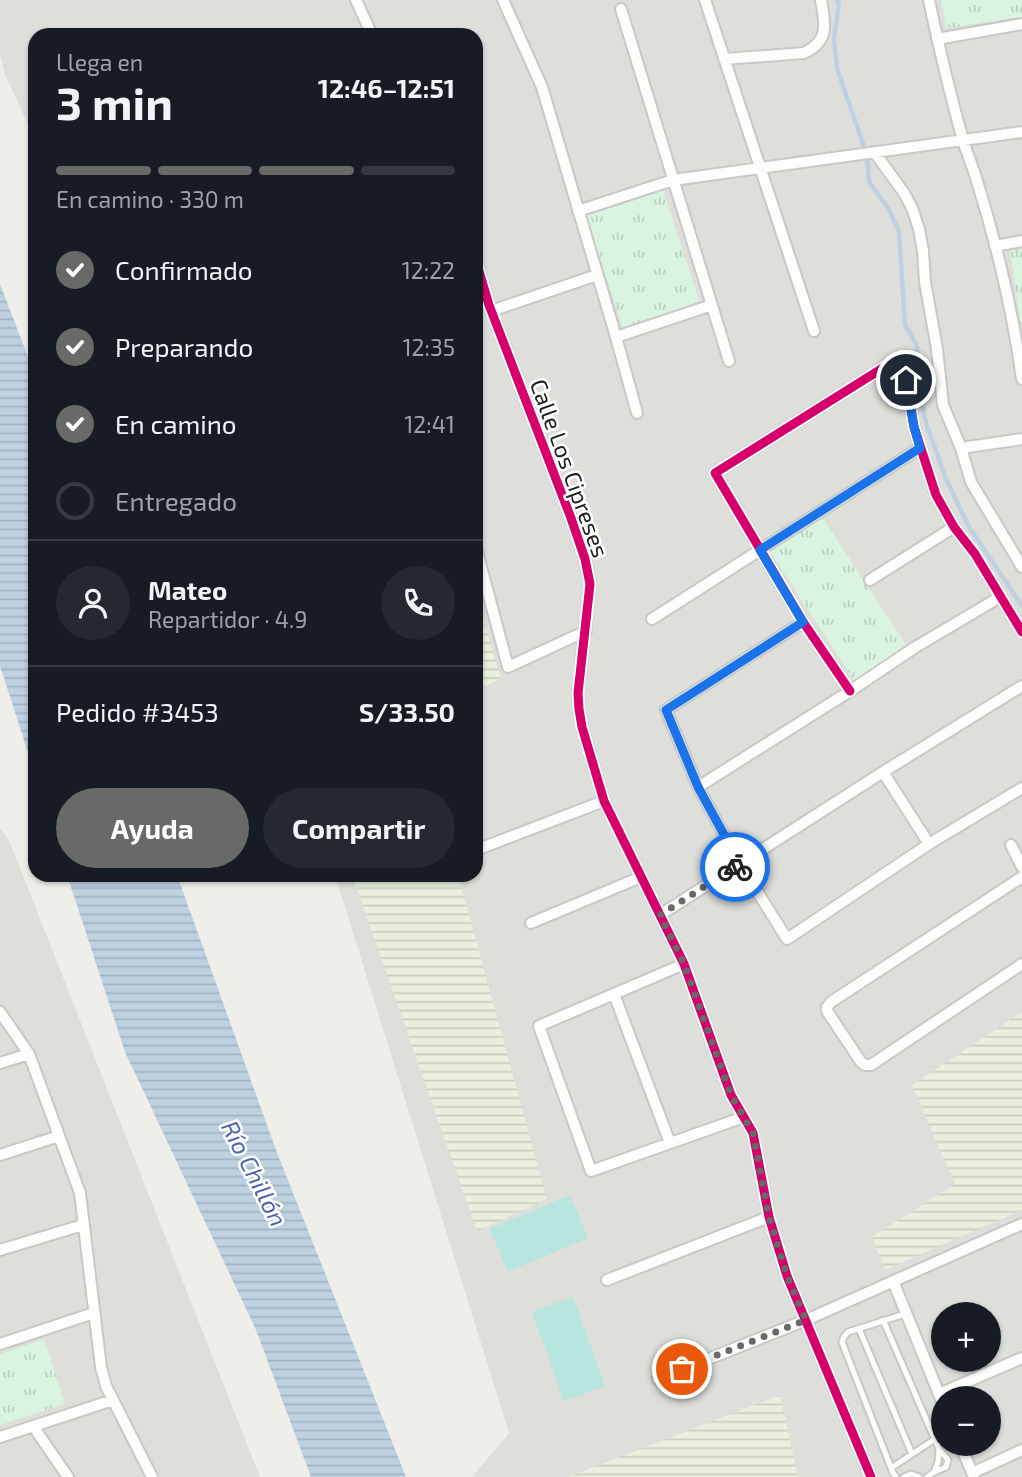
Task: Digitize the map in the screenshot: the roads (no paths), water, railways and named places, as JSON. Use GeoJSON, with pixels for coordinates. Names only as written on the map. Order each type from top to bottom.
{"type":"FeatureCollection","features":[{"type":"Feature","properties":{"kind":"street"},"geometry":{"type":"LineString","coordinates":[[356,0],[369,28]]}},
{"type":"Feature","properties":{"kind":"street"},"geometry":{"type":"LineString","coordinates":[[503,0],[542,87],[636,413]]}},
{"type":"Feature","properties":{"kind":"street"},"geometry":{"type":"LineString","coordinates":[[705,0],[814,331]]}},
{"type":"Feature","properties":{"kind":"street"},"geometry":{"type":"LineString","coordinates":[[724,59],[804,53],[812,49],[819,43],[825,24],[821,0]]}},
{"type":"Feature","properties":{"kind":"street"},"geometry":{"type":"LineString","coordinates":[[929,0],[963,141],[1018,330],[1022,379]]}},
{"type":"Feature","properties":{"kind":"street"},"geometry":{"type":"LineString","coordinates":[[621,9],[729,361]]}},
{"type":"Feature","properties":{"kind":"street"},"geometry":{"type":"LineString","coordinates":[[937,39],[1022,24]]}},
{"type":"Feature","properties":{"kind":"street"},"geometry":{"type":"LineString","coordinates":[[578,211],[673,180],[1022,132]]}},
{"type":"Feature","properties":{"kind":"street"},"geometry":{"type":"LineString","coordinates":[[875,153],[904,193],[919,229],[943,405],[961,448],[971,482],[1022,567]]}},
{"type":"Feature","properties":{"kind":"street"},"geometry":{"type":"LineString","coordinates":[[995,246],[1022,241]]}},
{"type":"Feature","properties":{"kind":"street"},"geometry":{"type":"LineString","coordinates":[[491,311],[597,275]]}},
{"type":"Feature","properties":{"kind":"street","name":"Calle Los Cipreses"},"geometry":{"type":"LineString","coordinates":[[483,284],[585,559],[590,584],[578,693],[579,709],[604,801],[684,964],[731,1095],[753,1133],[769,1217],[787,1276],[871,1477]]}},
{"type":"Feature","properties":{"kind":"street"},"geometry":{"type":"LineString","coordinates":[[616,337],[712,305]]}},
{"type":"Feature","properties":{"kind":"street"},"geometry":{"type":"LineString","coordinates":[[850,691],[803,622],[715,473],[902,356],[914,427],[936,495],[1022,632]]}},
{"type":"Feature","properties":{"kind":"street"},"geometry":{"type":"LineString","coordinates":[[961,448],[1022,439]]}},
{"type":"Feature","properties":{"kind":"street"},"geometry":{"type":"LineString","coordinates":[[652,619],[920,448]]}},
{"type":"Feature","properties":{"kind":"street"},"geometry":{"type":"LineString","coordinates":[[870,580],[954,527]]}},
{"type":"Feature","properties":{"kind":"street"},"geometry":{"type":"LineString","coordinates":[[483,574],[508,667],[586,632]]}},
{"type":"Feature","properties":{"kind":"street"},"geometry":{"type":"LineString","coordinates":[[698,787],[914,648],[1000,597]]}},
{"type":"Feature","properties":{"kind":"street"},"geometry":{"type":"LineString","coordinates":[[803,622],[666,710],[698,787],[740,864],[788,939],[929,844],[1022,788]]}},
{"type":"Feature","properties":{"kind":"street"},"geometry":{"type":"LineString","coordinates":[[660,915],[1022,686]]}},
{"type":"Feature","properties":{"kind":"street"},"geometry":{"type":"LineString","coordinates":[[883,772],[929,844]]}},
{"type":"Feature","properties":{"kind":"street"},"geometry":{"type":"LineString","coordinates":[[483,847],[604,801]]}},
{"type":"Feature","properties":{"kind":"street"},"geometry":{"type":"LineString","coordinates":[[1012,845],[1022,867]]}},
{"type":"Feature","properties":{"kind":"street"},"geometry":{"type":"LineString","coordinates":[[531,923],[640,877]]}},
{"type":"Feature","properties":{"kind":"street"},"geometry":{"type":"LineString","coordinates":[[1022,877],[831,1002],[827,1011],[860,1062],[871,1065],[1022,964]]}},
{"type":"Feature","properties":{"kind":"street"},"geometry":{"type":"LineString","coordinates":[[684,964],[539,1026],[591,1171],[744,1116]]}},
{"type":"Feature","properties":{"kind":"street"},"geometry":{"type":"LineString","coordinates":[[614,993],[670,1143]]}},
{"type":"Feature","properties":{"kind":"street"},"geometry":{"type":"LineString","coordinates":[[0,1012],[29,1054],[80,1193],[101,1367],[106,1385],[152,1477]]}},
{"type":"Feature","properties":{"kind":"street"},"geometry":{"type":"LineString","coordinates":[[0,1063],[29,1054]]}},
{"type":"Feature","properties":{"kind":"street"},"geometry":{"type":"LineString","coordinates":[[0,1155],[59,1136]]}},
{"type":"Feature","properties":{"kind":"street"},"geometry":{"type":"LineString","coordinates":[[607,1279],[769,1217]]}},
{"type":"Feature","properties":{"kind":"street"},"geometry":{"type":"LineString","coordinates":[[658,1379],[806,1320],[1022,1224]]}},
{"type":"Feature","properties":{"kind":"street"},"geometry":{"type":"LineString","coordinates":[[0,1250],[83,1225]]}},
{"type":"Feature","properties":{"kind":"street"},"geometry":{"type":"LineString","coordinates":[[893,1281],[936,1386]]}},
{"type":"Feature","properties":{"kind":"street"},"geometry":{"type":"LineString","coordinates":[[0,1344],[94,1313]]}},
{"type":"Feature","properties":{"kind":"street"},"geometry":{"type":"LineString","coordinates":[[967,1386],[1022,1358]]}},
{"type":"Feature","properties":{"kind":"street"},"geometry":{"type":"LineString","coordinates":[[0,1437],[113,1400]]}},
{"type":"Feature","properties":{"kind":"street"},"geometry":{"type":"LineString","coordinates":[[33,1426],[68,1477]]}},
{"type":"Feature","properties":{"kind":"street"},"geometry":{"type":"LineString","coordinates":[[965,1456],[973,1475],[1022,1450]]}},
{"type":"Feature","properties":{"kind":"lane"},"geometry":{"type":"LineString","coordinates":[[896,1477],[842,1342],[848,1332],[906,1314]]}},
{"type":"Feature","properties":{"kind":"lane"},"geometry":{"type":"LineString","coordinates":[[883,1320],[931,1430]]}},
{"type":"Feature","properties":{"kind":"lane"},"geometry":{"type":"LineString","coordinates":[[859,1328],[912,1454]]}},
{"type":"Feature","properties":{"kind":"lane"},"geometry":{"type":"LineString","coordinates":[[891,1468],[931,1442]]}},
{"type":"Feature","properties":{"kind":"lane"},"geometry":{"type":"LineString","coordinates":[[934,1472],[938,1456]]}},
{"type":"Feature","properties":{"kind":"lane"},"geometry":{"type":"LineString","coordinates":[[927,1477],[946,1468],[948,1460],[945,1456]]}},
{"type":"Feature","properties":{"kind":"lane"},"geometry":{"type":"LineString","coordinates":[[904,1477],[911,1474],[919,1477]]}},
{"type":"Feature","properties":{"kind":"water"},"geometry":{"type":"Polygon","coordinates":[[[0,284],[28,357],[28,752],[0,666],[0,284]]]}},
{"type":"Feature","properties":{"kind":"water","name":"Río Chillón"},"geometry":{"type":"Polygon","coordinates":[[[69,882],[180,882],[276,1150],[406,1477],[311,1477],[256,1330],[125,1052],[69,882]]]}},
{"type":"Feature","properties":{"kind":"waterway"},"geometry":{"type":"LineString","coordinates":[[837,0],[839,4],[834,38],[837,68],[864,147],[869,182],[888,208],[899,231],[905,325],[917,346],[921,394],[928,429],[946,479],[969,527],[1022,606]]}}]}
